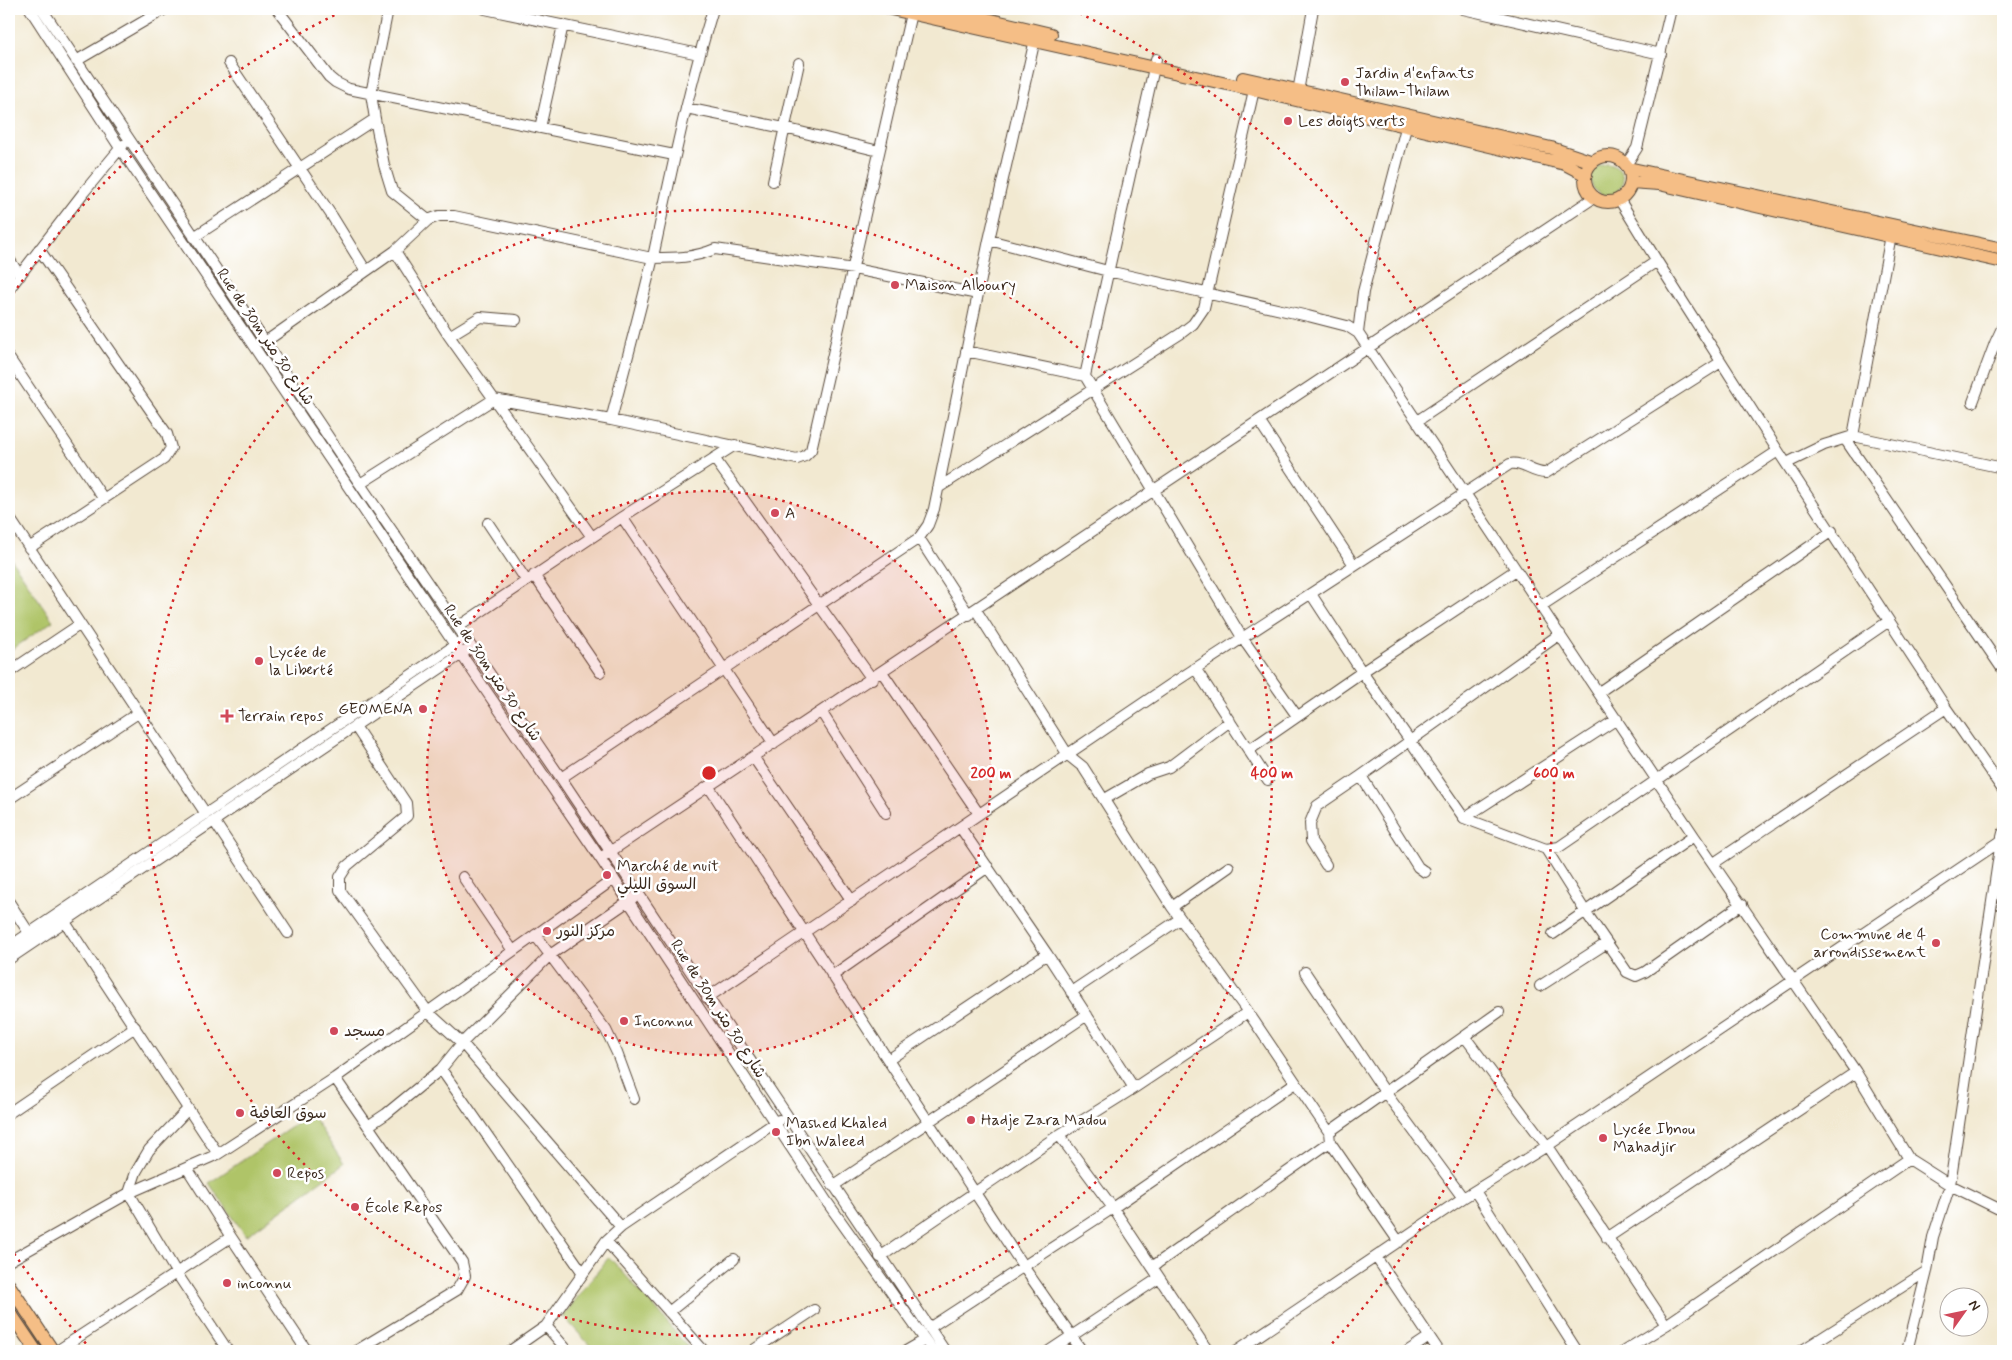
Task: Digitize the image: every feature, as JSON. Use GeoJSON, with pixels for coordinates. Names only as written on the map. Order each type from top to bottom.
{"type":"FeatureCollection","features":[{"type":"Feature","properties":{"kind":"main road"},"geometry":{"type":"LineString","coordinates":[[891,9],[929,13],[1036,36],[1407,121],[1565,164],[1586,175]]}},
{"type":"Feature","properties":{"kind":"main road"},"geometry":{"type":"LineString","coordinates":[[944,9],[1036,36]]}},
{"type":"Feature","properties":{"kind":"main road"},"geometry":{"type":"LineString","coordinates":[[1155,63],[1254,90],[1298,95]]}},
{"type":"Feature","properties":{"kind":"main road"},"geometry":{"type":"LineString","coordinates":[[1407,121],[1551,148],[1593,162]]}},
{"type":"Feature","properties":{"kind":"main road"},"geometry":{"type":"LineString","coordinates":[[1607,156],[1621,160],[1627,167],[1631,182],[1627,192],[1619,199],[1607,202],[1595,198],[1587,188],[1586,175],[1593,162],[1607,156]]}},
{"type":"Feature","properties":{"kind":"main road"},"geometry":{"type":"LineString","coordinates":[[1627,167],[1733,196],[1892,231],[2003,262]]}},
{"type":"Feature","properties":{"kind":"main road"},"geometry":{"type":"LineString","coordinates":[[1631,182],[1658,184],[1733,196]]}},
{"type":"Feature","properties":{"kind":"main road"},"geometry":{"type":"LineString","coordinates":[[1892,231],[2003,249]]}},
{"type":"Feature","properties":{"kind":"main road"},"geometry":{"type":"LineString","coordinates":[[9,1285],[55,1351]]}},
{"type":"Feature","properties":{"kind":"main road"},"geometry":{"type":"LineString","coordinates":[[9,1311],[36,1351]]}},
{"type":"Feature","properties":{"kind":"street","name":"Rue de 30m شارع 30 متر"},"geometry":{"type":"LineString","coordinates":[[30,9],[120,148],[600,858],[827,1202],[933,1351]]}},
{"type":"Feature","properties":{"kind":"street","name":"Rue de 30m شارع 30 متر"},"geometry":{"type":"LineString","coordinates":[[42,9],[264,342],[561,778],[880,1257],[945,1351]]}},
{"type":"Feature","properties":{"kind":"street"},"geometry":{"type":"LineString","coordinates":[[76,61],[165,9]]}},
{"type":"Feature","properties":{"kind":"street"},"geometry":{"type":"LineString","coordinates":[[277,9],[335,82],[349,89],[674,155]]}},
{"type":"Feature","properties":{"kind":"street"},"geometry":{"type":"LineString","coordinates":[[388,9],[371,94],[375,119],[384,165],[392,191],[428,220]]}},
{"type":"Feature","properties":{"kind":"street"},"geometry":{"type":"LineString","coordinates":[[485,9],[699,54]]}},
{"type":"Feature","properties":{"kind":"street"},"geometry":{"type":"LineString","coordinates":[[611,420],[652,258],[674,155],[699,54],[713,9]]}},
{"type":"Feature","properties":{"kind":"street"},"geometry":{"type":"LineString","coordinates":[[1298,95],[1313,9]]}},
{"type":"Feature","properties":{"kind":"street"},"geometry":{"type":"LineString","coordinates":[[1463,9],[1661,54]]}},
{"type":"Feature","properties":{"kind":"street"},"geometry":{"type":"LineString","coordinates":[[1627,167],[1637,148],[1671,9]]}},
{"type":"Feature","properties":{"kind":"street"},"geometry":{"type":"LineString","coordinates":[[360,484],[494,399],[611,420],[797,459],[805,456],[810,450],[854,269],[912,11]]}},
{"type":"Feature","properties":{"kind":"street"},"geometry":{"type":"LineString","coordinates":[[540,128],[563,25]]}},
{"type":"Feature","properties":{"kind":"street"},"geometry":{"type":"LineString","coordinates":[[561,778],[918,538],[928,525],[938,488],[989,240],[1036,36]]}},
{"type":"Feature","properties":{"kind":"street"},"geometry":{"type":"LineString","coordinates":[[229,63],[366,271]]}},
{"type":"Feature","properties":{"kind":"street"},"geometry":{"type":"LineString","coordinates":[[773,181],[799,63]]}},
{"type":"Feature","properties":{"kind":"street"},"geometry":{"type":"LineString","coordinates":[[1155,63],[1085,376],[1243,639],[1297,716]]}},
{"type":"Feature","properties":{"kind":"street"},"geometry":{"type":"LineString","coordinates":[[938,488],[1094,390],[1193,324],[1204,308],[1208,294],[1254,90]]}},
{"type":"Feature","properties":{"kind":"street"},"geometry":{"type":"LineString","coordinates":[[686,108],[784,128],[880,151]]}},
{"type":"Feature","properties":{"kind":"street"},"geometry":{"type":"LineString","coordinates":[[194,237],[375,119]]}},
{"type":"Feature","properties":{"kind":"street"},"geometry":{"type":"LineString","coordinates":[[1358,333],[1363,292],[1407,121]]}},
{"type":"Feature","properties":{"kind":"street"},"geometry":{"type":"LineString","coordinates":[[9,289],[120,148],[129,140]]}},
{"type":"Feature","properties":{"kind":"street"},"geometry":{"type":"LineString","coordinates":[[600,858],[872,680],[1367,348],[1595,198]]}},
{"type":"Feature","properties":{"kind":"street"},"geometry":{"type":"LineString","coordinates":[[1619,199],[1656,261],[1778,451],[1787,462],[1946,708],[2003,790]]}},
{"type":"Feature","properties":{"kind":"street"},"geometry":{"type":"LineString","coordinates":[[264,342],[395,251],[428,220],[439,216],[454,216],[652,258],[699,256],[715,249],[854,269],[978,294]]}},
{"type":"Feature","properties":{"kind":"street"},"geometry":{"type":"LineString","coordinates":[[1892,231],[1853,436],[1848,442],[2003,670]]}},
{"type":"Feature","properties":{"kind":"street"},"geometry":{"type":"LineString","coordinates":[[989,240],[1108,271],[1308,316],[1347,326],[1358,333],[1694,836],[1856,1072],[1909,1159],[1950,1184],[2003,1211]]}},
{"type":"Feature","properties":{"kind":"street"},"geometry":{"type":"LineString","coordinates":[[29,548],[164,459],[171,448],[167,434],[39,249]]}},
{"type":"Feature","properties":{"kind":"street"},"geometry":{"type":"LineString","coordinates":[[395,251],[449,336],[592,537]]}},
{"type":"Feature","properties":{"kind":"street"},"geometry":{"type":"LineString","coordinates":[[9,259],[20,276]]}},
{"type":"Feature","properties":{"kind":"street"},"geometry":{"type":"LineString","coordinates":[[1417,421],[1656,261]]}},
{"type":"Feature","properties":{"kind":"street"},"geometry":{"type":"LineString","coordinates":[[449,336],[480,317],[516,320]]}},
{"type":"Feature","properties":{"kind":"street"},"geometry":{"type":"LineString","coordinates":[[1973,402],[1989,356],[2003,326]]}},
{"type":"Feature","properties":{"kind":"street"},"geometry":{"type":"LineString","coordinates":[[966,351],[1085,376]]}},
{"type":"Feature","properties":{"kind":"street"},"geometry":{"type":"LineString","coordinates":[[9,358],[103,498]]}},
{"type":"Feature","properties":{"kind":"street"},"geometry":{"type":"LineString","coordinates":[[707,998],[1196,668],[1464,493],[1513,463],[1546,473],[1721,362]]}},
{"type":"Feature","properties":{"kind":"street"},"geometry":{"type":"LineString","coordinates":[[1259,421],[1354,565]]}},
{"type":"Feature","properties":{"kind":"street"},"geometry":{"type":"LineString","coordinates":[[1787,462],[1817,448],[1853,436],[2003,468]]}},
{"type":"Feature","properties":{"kind":"street"},"geometry":{"type":"LineString","coordinates":[[458,627],[622,517],[735,445]]}},
{"type":"Feature","properties":{"kind":"street"},"geometry":{"type":"LineString","coordinates":[[1541,606],[1778,451]]}},
{"type":"Feature","properties":{"kind":"street"},"geometry":{"type":"LineString","coordinates":[[714,458],[872,680]]}},
{"type":"Feature","properties":{"kind":"street"},"geometry":{"type":"LineString","coordinates":[[9,517],[206,814]]}},
{"type":"Feature","properties":{"kind":"street"},"geometry":{"type":"LineString","coordinates":[[622,517],[774,744]]}},
{"type":"Feature","properties":{"kind":"street"},"geometry":{"type":"LineString","coordinates":[[488,523],[600,672]]}},
{"type":"Feature","properties":{"kind":"street"},"geometry":{"type":"LineString","coordinates":[[1599,692],[1832,531]]}},
{"type":"Feature","properties":{"kind":"street"},"geometry":{"type":"LineString","coordinates":[[918,538],[972,613],[1068,755],[1083,767],[1105,799],[1172,907],[1248,1012],[1399,1242]]}},
{"type":"Feature","properties":{"kind":"street"},"geometry":{"type":"LineString","coordinates":[[1249,750],[1362,672],[1516,570]]}},
{"type":"Feature","properties":{"kind":"street"},"geometry":{"type":"LineString","coordinates":[[1311,594],[1362,672],[1464,818],[1546,849],[1559,847],[1890,621]]}},
{"type":"Feature","properties":{"kind":"street"},"geometry":{"type":"LineString","coordinates":[[9,672],[79,624]]}},
{"type":"Feature","properties":{"kind":"street"},"geometry":{"type":"LineString","coordinates":[[1326,865],[1311,841],[1310,823],[1317,806],[1560,634]]}},
{"type":"Feature","properties":{"kind":"street"},"geometry":{"type":"LineString","coordinates":[[9,946],[466,639]]}},
{"type":"Feature","properties":{"kind":"street"},"geometry":{"type":"LineString","coordinates":[[9,959],[472,648]]}},
{"type":"Feature","properties":{"kind":"street"},"geometry":{"type":"LineString","coordinates":[[1196,668],[1268,780]]}},
{"type":"Feature","properties":{"kind":"street"},"geometry":{"type":"LineString","coordinates":[[882,672],[979,814]]}},
{"type":"Feature","properties":{"kind":"street"},"geometry":{"type":"LineString","coordinates":[[1714,863],[1946,708]]}},
{"type":"Feature","properties":{"kind":"street"},"geometry":{"type":"LineString","coordinates":[[9,799],[138,713]]}},
{"type":"Feature","properties":{"kind":"street"},"geometry":{"type":"LineString","coordinates":[[822,713],[886,813]]}},
{"type":"Feature","properties":{"kind":"street"},"geometry":{"type":"LineString","coordinates":[[1464,818],[1617,719]]}},
{"type":"Feature","properties":{"kind":"street"},"geometry":{"type":"LineString","coordinates":[[1105,799],[1148,774],[1168,767],[1230,721]]}},
{"type":"Feature","properties":{"kind":"street"},"geometry":{"type":"LineString","coordinates":[[355,726],[406,803],[407,816],[348,866],[340,878],[340,890],[428,1012],[462,1043],[621,1227]]}},
{"type":"Feature","properties":{"kind":"street"},"geometry":{"type":"LineString","coordinates":[[754,758],[852,901]]}},
{"type":"Feature","properties":{"kind":"street"},"geometry":{"type":"LineString","coordinates":[[1361,776],[1418,867],[1425,872]]}},
{"type":"Feature","properties":{"kind":"street"},"geometry":{"type":"LineString","coordinates":[[709,787],[1023,1266],[1082,1351]]}},
{"type":"Feature","properties":{"kind":"street"},"geometry":{"type":"LineString","coordinates":[[214,821],[288,933]]}},
{"type":"Feature","properties":{"kind":"street"},"geometry":{"type":"LineString","coordinates":[[960,827],[1047,954],[1134,1088]]}},
{"type":"Feature","properties":{"kind":"street"},"geometry":{"type":"LineString","coordinates":[[1553,934],[1694,836]]}},
{"type":"Feature","properties":{"kind":"street"},"geometry":{"type":"LineString","coordinates":[[1236,1351],[1463,1198],[1547,1146],[2002,837]]}},
{"type":"Feature","properties":{"kind":"street"},"geometry":{"type":"LineString","coordinates":[[1907,1351],[1927,1271],[1933,1237],[1950,1184],[2002,837]]}},
{"type":"Feature","properties":{"kind":"street"},"geometry":{"type":"LineString","coordinates":[[1546,849],[1585,911],[1627,972],[1636,976],[1645,972],[1742,904]]}},
{"type":"Feature","properties":{"kind":"street"},"geometry":{"type":"LineString","coordinates":[[1172,907],[1229,866]]}},
{"type":"Feature","properties":{"kind":"street"},"geometry":{"type":"LineString","coordinates":[[832,976],[988,867]]}},
{"type":"Feature","properties":{"kind":"street"},"geometry":{"type":"LineString","coordinates":[[463,877],[513,951]]}},
{"type":"Feature","properties":{"kind":"street"},"geometry":{"type":"LineString","coordinates":[[9,1260],[129,1193],[218,1154],[335,1078],[614,879]]}},
{"type":"Feature","properties":{"kind":"street"},"geometry":{"type":"LineString","coordinates":[[368,1126],[386,1114],[440,1069],[462,1043],[550,955],[628,900],[639,895]]}},
{"type":"Feature","properties":{"kind":"street"},"geometry":{"type":"LineString","coordinates":[[9,902],[29,933]]}},
{"type":"Feature","properties":{"kind":"street"},"geometry":{"type":"LineString","coordinates":[[1071,992],[1180,918]]}},
{"type":"Feature","properties":{"kind":"street"},"geometry":{"type":"LineString","coordinates":[[65,922],[218,1154]]}},
{"type":"Feature","properties":{"kind":"street"},"geometry":{"type":"LineString","coordinates":[[535,935],[606,1030],[617,1053],[634,1099]]}},
{"type":"Feature","properties":{"kind":"street"},"geometry":{"type":"LineString","coordinates":[[1540,986],[1607,943]]}},
{"type":"Feature","properties":{"kind":"street"},"geometry":{"type":"LineString","coordinates":[[888,1060],[1047,954]]}},
{"type":"Feature","properties":{"kind":"street"},"geometry":{"type":"LineString","coordinates":[[1305,972],[1385,1092],[1463,1198]]}},
{"type":"Feature","properties":{"kind":"street"},"geometry":{"type":"LineString","coordinates":[[880,1257],[1059,1135],[1134,1088],[1248,1012]]}},
{"type":"Feature","properties":{"kind":"street"},"geometry":{"type":"LineString","coordinates":[[1152,1267],[1329,1137],[1385,1092],[1466,1037],[1499,1012]]}},
{"type":"Feature","properties":{"kind":"street"},"geometry":{"type":"LineString","coordinates":[[833,1186],[1087,1015]]}},
{"type":"Feature","properties":{"kind":"street"},"geometry":{"type":"LineString","coordinates":[[9,1113],[135,1027]]}},
{"type":"Feature","properties":{"kind":"street"},"geometry":{"type":"LineString","coordinates":[[1466,1037],[1547,1146],[1666,1325]]}},
{"type":"Feature","properties":{"kind":"street"},"geometry":{"type":"LineString","coordinates":[[440,1069],[583,1273]]}},
{"type":"Feature","properties":{"kind":"street"},"geometry":{"type":"LineString","coordinates":[[1607,1238],[1856,1072]]}},
{"type":"Feature","properties":{"kind":"street"},"geometry":{"type":"LineString","coordinates":[[335,1078],[462,1262],[466,1276],[457,1290],[356,1351]]}},
{"type":"Feature","properties":{"kind":"street"},"geometry":{"type":"LineString","coordinates":[[929,1328],[1113,1208],[1295,1083]]}},
{"type":"Feature","properties":{"kind":"street"},"geometry":{"type":"LineString","coordinates":[[188,1109],[149,1150],[136,1172],[129,1193],[176,1272],[228,1351]]}},
{"type":"Feature","properties":{"kind":"street"},"geometry":{"type":"LineString","coordinates":[[510,1351],[546,1326],[606,1241],[621,1227],[786,1116]]}},
{"type":"Feature","properties":{"kind":"street"},"geometry":{"type":"LineString","coordinates":[[1059,1135],[1113,1208],[1208,1351]]}},
{"type":"Feature","properties":{"kind":"street"},"geometry":{"type":"LineString","coordinates":[[1624,1351],[1666,1325],[1909,1159]]}},
{"type":"Feature","properties":{"kind":"street"},"geometry":{"type":"LineString","coordinates":[[187,1168],[230,1237],[307,1351]]}},
{"type":"Feature","properties":{"kind":"street"},"geometry":{"type":"LineString","coordinates":[[1475,1191],[1578,1351]]}},
{"type":"Feature","properties":{"kind":"street"},"geometry":{"type":"LineString","coordinates":[[55,1351],[230,1237]]}},
{"type":"Feature","properties":{"kind":"street"},"geometry":{"type":"LineString","coordinates":[[606,1241],[704,1351]]}},
{"type":"Feature","properties":{"kind":"street"},"geometry":{"type":"LineString","coordinates":[[1376,1257],[1439,1351]]}},
{"type":"Feature","properties":{"kind":"street"},"geometry":{"type":"LineString","coordinates":[[1376,1257],[1439,1351]]}},
{"type":"Feature","properties":{"kind":"street"},"geometry":{"type":"LineString","coordinates":[[669,1312],[734,1259]]}},
{"type":"Feature","properties":{"kind":"street"},"geometry":{"type":"LineString","coordinates":[[1801,1351],[1927,1271]]}},
{"type":"Feature","properties":{"kind":"street"},"geometry":{"type":"LineString","coordinates":[[1049,1351],[1159,1278]]}},
{"type":"Feature","properties":{"kind":"street"},"geometry":{"type":"LineString","coordinates":[[752,1351],[814,1310]]}},
{"type":"Feature","properties":{"kind":"street"},"geometry":{"type":"LineString","coordinates":[[546,1326],[568,1351]]}},
{"type":"Feature","properties":{"kind":"street"},"geometry":{"type":"LineString","coordinates":[[1408,1351],[1430,1337]]}},
{"type":"Feature","properties":{"kind":"street"},"geometry":{"type":"LineString","coordinates":[[906,1351],[925,1340]]}},
{"type":"Feature","properties":{"kind":"green space"},"geometry":{"type":"Polygon","coordinates":[[[1607,164],[1618,169],[1623,180],[1618,191],[1607,196],[1596,191],[1591,180],[1596,169],[1607,164]]]}},
{"type":"Feature","properties":{"kind":"green space"},"geometry":{"type":"Polygon","coordinates":[[[9,556],[53,621],[11,650],[9,648],[9,556]]]}},
{"type":"Feature","properties":{"kind":"green space","name":"Repos"},"geometry":{"type":"Polygon","coordinates":[[[311,1114],[344,1164],[246,1236],[209,1183],[311,1114]]]}},
{"type":"Feature","properties":{"kind":"green space"},"geometry":{"type":"Polygon","coordinates":[[[609,1257],[691,1351],[595,1351],[563,1316],[609,1257]]]}},
{"type":"Feature","properties":{"kind":"place","name":"Jardin d'enfants Thilam-Thilam"},"geometry":{"type":"Point","coordinates":[1345,82]}},
{"type":"Feature","properties":{"kind":"place","name":"Les doigts verts"},"geometry":{"type":"Point","coordinates":[1288,121]}},
{"type":"Feature","properties":{"kind":"place","name":"Maison Alboury"},"geometry":{"type":"Point","coordinates":[895,285]}},
{"type":"Feature","properties":{"kind":"place","name":"A"},"geometry":{"type":"Point","coordinates":[775,513]}},
{"type":"Feature","properties":{"kind":"place","name":"Lycée de la Liberté"},"geometry":{"type":"Point","coordinates":[259,661]}},
{"type":"Feature","properties":{"kind":"place","name":"GEOMENA"},"geometry":{"type":"Point","coordinates":[423,709]}},
{"type":"Feature","properties":{"kind":"place","name":"Terrain repos"},"geometry":{"type":"Point","coordinates":[227,716]}},
{"type":"Feature","properties":{"kind":"place","name":"Marché de nuit السوق الليلي"},"geometry":{"type":"Point","coordinates":[607,875]}},
{"type":"Feature","properties":{"kind":"place","name":"مركز النور"},"geometry":{"type":"Point","coordinates":[547,931]}},
{"type":"Feature","properties":{"kind":"place","name":"Commune de 4 arrondissement"},"geometry":{"type":"Point","coordinates":[1936,943]}},
{"type":"Feature","properties":{"kind":"place","name":"Inconnu"},"geometry":{"type":"Point","coordinates":[624,1021]}},
{"type":"Feature","properties":{"kind":"place","name":"مسجد"},"geometry":{"type":"Point","coordinates":[334,1031]}},
{"type":"Feature","properties":{"kind":"place","name":"سوق العافية"},"geometry":{"type":"Point","coordinates":[240,1113]}},
{"type":"Feature","properties":{"kind":"place","name":"Hadje Zara Madou"},"geometry":{"type":"Point","coordinates":[971,1120]}},
{"type":"Feature","properties":{"kind":"place","name":"Mashed Khaled Ibn Waleed"},"geometry":{"type":"Point","coordinates":[776,1132]}},
{"type":"Feature","properties":{"kind":"place","name":"Lycée Ibnou Mahadjir"},"geometry":{"type":"Point","coordinates":[1603,1138]}},
{"type":"Feature","properties":{"kind":"place","name":"Repos"},"geometry":{"type":"Point","coordinates":[277,1173]}},
{"type":"Feature","properties":{"kind":"place","name":"École Repos"},"geometry":{"type":"Point","coordinates":[355,1207]}},
{"type":"Feature","properties":{"kind":"place","name":"inconnu"},"geometry":{"type":"Point","coordinates":[227,1283]}}]}
